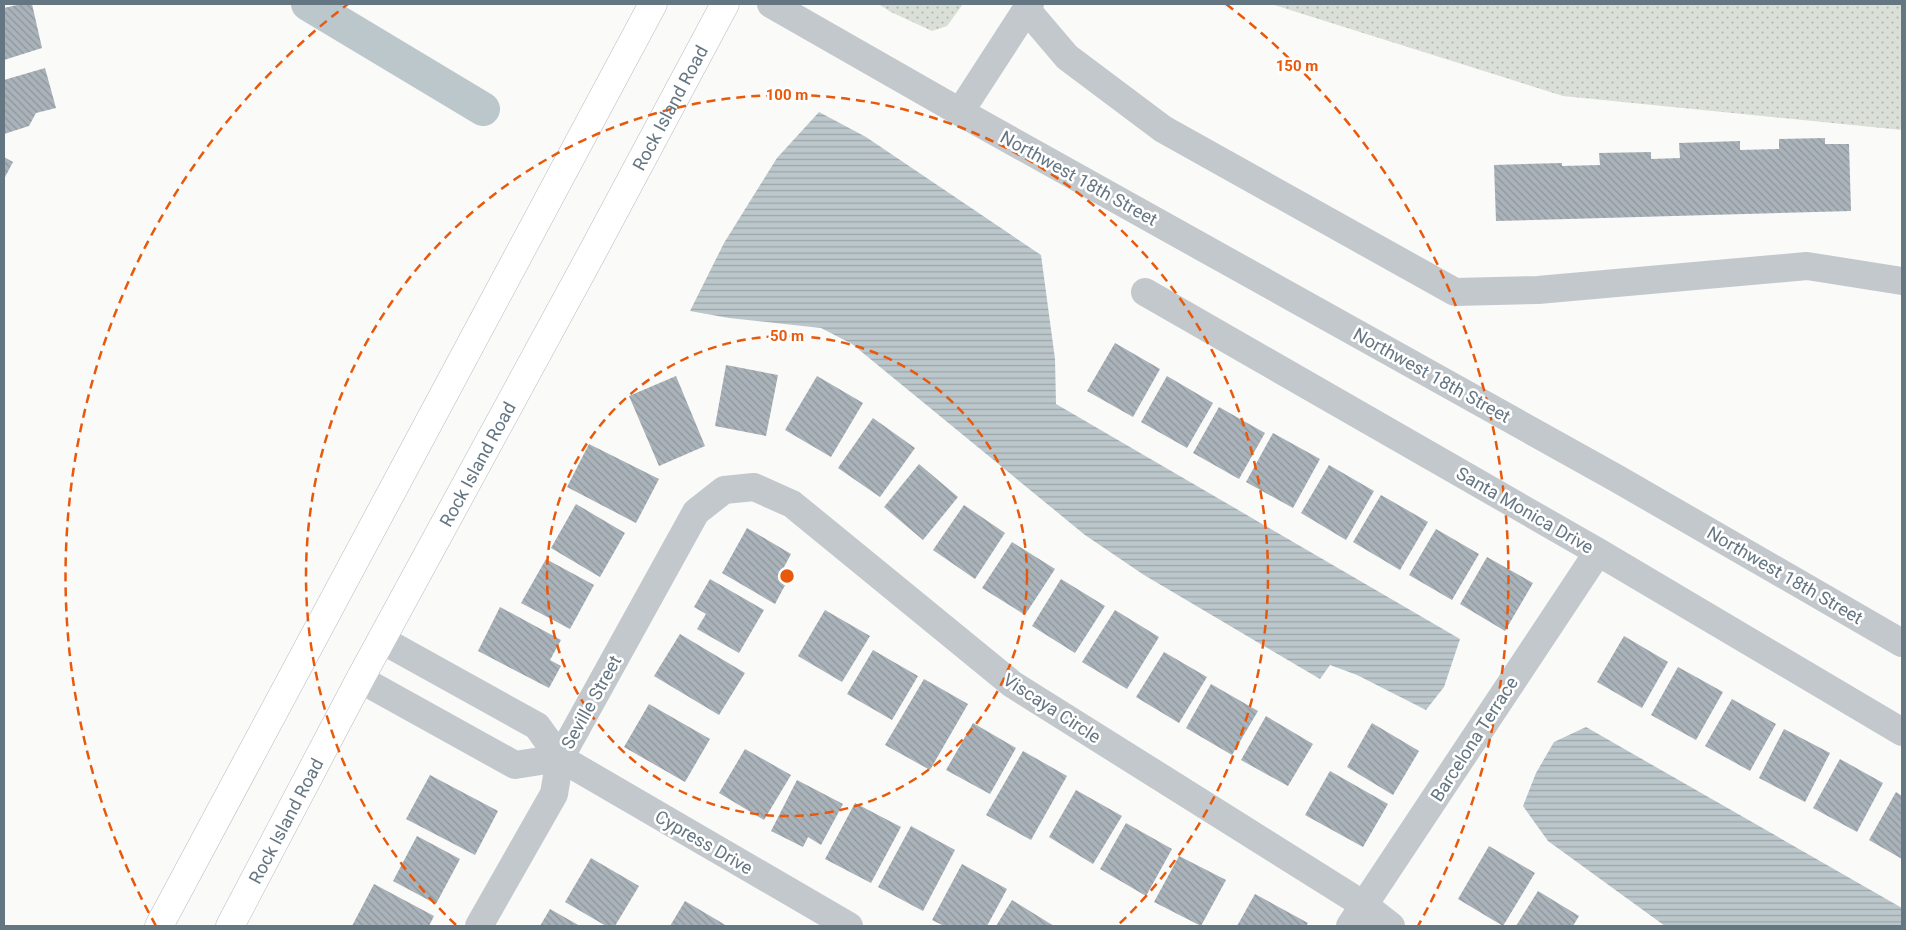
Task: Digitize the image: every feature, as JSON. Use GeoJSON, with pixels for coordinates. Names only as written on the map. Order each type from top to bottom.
{"type":"FeatureCollection","features":[{"type":"Feature","properties":{"kind":"main road"},"geometry":{"type":"LineString","coordinates":[[159,926],[653,4]]}},
{"type":"Feature","properties":{"kind":"main road","name":"Rock Island Road"},"geometry":{"type":"LineString","coordinates":[[230,926],[360,680],[588,260],[724,4]]}},
{"type":"Feature","properties":{"kind":"street","name":"Northwest 18th Street"},"geometry":{"type":"LineString","coordinates":[[771,4],[960,112],[1616,478],[1902,643]]}},
{"type":"Feature","properties":{"kind":"street"},"geometry":{"type":"LineString","coordinates":[[960,112],[1028,7],[1067,57],[1163,129],[1455,292],[1538,290],[1807,266],[1902,281]]}},
{"type":"Feature","properties":{"kind":"street","name":"Santa Monica Drive"},"geometry":{"type":"LineString","coordinates":[[1145,292],[1598,552],[1902,732]]}},
{"type":"Feature","properties":{"kind":"street","name":"Viscaya Circle"},"geometry":{"type":"LineString","coordinates":[[724,490],[754,487],[792,504],[1012,684],[1357,916],[1391,926]]}},
{"type":"Feature","properties":{"kind":"street","name":"Seville Street"},"geometry":{"type":"LineString","coordinates":[[479,926],[554,794],[560,758],[696,512],[724,490]]}},
{"type":"Feature","properties":{"kind":"street","name":"Barcelona Terrace"},"geometry":{"type":"LineString","coordinates":[[1357,916],[1598,552]]}},
{"type":"Feature","properties":{"kind":"street","name":"Cypress Drive"},"geometry":{"type":"LineString","coordinates":[[382,640],[537,726],[560,758],[849,926]]}},
{"type":"Feature","properties":{"kind":"street"},"geometry":{"type":"LineString","coordinates":[[360,680],[515,765],[560,758]]}},
{"type":"Feature","properties":{"kind":"shaded area"},"geometry":{"type":"Polygon","coordinates":[[[878,4],[963,4],[947,26],[932,31],[878,4]]]}},
{"type":"Feature","properties":{"kind":"shaded area"},"geometry":{"type":"Polygon","coordinates":[[[1271,4],[1902,4],[1902,130],[1563,96],[1271,4]]]}},
{"type":"Feature","properties":{"kind":"shaded area"},"geometry":{"type":"Polygon","coordinates":[[[819,112],[866,137],[1041,255],[1055,359],[1056,404],[1460,639],[1444,687],[1426,710],[1357,675],[1330,665],[1320,679],[1144,575],[1085,535],[852,344],[821,328],[729,318],[690,311],[724,243],[777,158],[819,112]]]}},
{"type":"Feature","properties":{"kind":"shaded area"},"geometry":{"type":"Polygon","coordinates":[[[1586,727],[1902,908],[1902,926],[1665,926],[1548,841],[1523,806],[1536,773],[1554,742],[1586,727]]]}},
{"type":"Feature","properties":{"kind":"building"},"geometry":{"type":"Polygon","coordinates":[[[21,4],[32,4],[42,48],[4,60],[4,8],[21,4]]]}},
{"type":"Feature","properties":{"kind":"building"},"geometry":{"type":"Polygon","coordinates":[[[45,68],[56,108],[36,113],[29,126],[4,134],[4,80],[45,68]]]}},
{"type":"Feature","properties":{"kind":"building"},"geometry":{"type":"Polygon","coordinates":[[[1825,138],[1825,144],[1849,144],[1851,211],[1496,221],[1494,165],[1562,163],[1562,166],[1600,165],[1599,153],[1651,152],[1651,159],[1680,158],[1679,143],[1740,141],[1740,150],[1779,149],[1779,139],[1825,138]]]}},
{"type":"Feature","properties":{"kind":"building"},"geometry":{"type":"Polygon","coordinates":[[[4,157],[13,162],[4,179],[4,157]]]}},
{"type":"Feature","properties":{"kind":"building"},"geometry":{"type":"Polygon","coordinates":[[[1115,343],[1160,369],[1133,417],[1087,391],[1115,343]]]}},
{"type":"Feature","properties":{"kind":"building"},"geometry":{"type":"Polygon","coordinates":[[[726,365],[778,375],[766,436],[715,426],[726,365]]]}},
{"type":"Feature","properties":{"kind":"building"},"geometry":{"type":"Polygon","coordinates":[[[676,376],[705,446],[659,466],[629,396],[676,376]]]}},
{"type":"Feature","properties":{"kind":"building"},"geometry":{"type":"Polygon","coordinates":[[[817,376],[863,403],[831,457],[785,430],[817,376]]]}},
{"type":"Feature","properties":{"kind":"building"},"geometry":{"type":"Polygon","coordinates":[[[1167,376],[1213,403],[1187,448],[1141,422],[1167,376]]]}},
{"type":"Feature","properties":{"kind":"building"},"geometry":{"type":"Polygon","coordinates":[[[1219,407],[1265,433],[1239,479],[1193,453],[1219,407]]]}},
{"type":"Feature","properties":{"kind":"building"},"geometry":{"type":"Polygon","coordinates":[[[873,418],[915,448],[880,497],[838,468],[873,418]]]}},
{"type":"Feature","properties":{"kind":"building"},"geometry":{"type":"Polygon","coordinates":[[[1273,433],[1320,459],[1293,508],[1246,482],[1273,433]]]}},
{"type":"Feature","properties":{"kind":"building"},"geometry":{"type":"Polygon","coordinates":[[[589,444],[659,479],[636,523],[567,487],[589,444]]]}},
{"type":"Feature","properties":{"kind":"building"},"geometry":{"type":"Polygon","coordinates":[[[919,464],[958,497],[923,540],[884,507],[919,464]]]}},
{"type":"Feature","properties":{"kind":"building"},"geometry":{"type":"Polygon","coordinates":[[[1329,465],[1374,491],[1346,540],[1301,513],[1329,465]]]}},
{"type":"Feature","properties":{"kind":"building"},"geometry":{"type":"Polygon","coordinates":[[[1381,495],[1428,522],[1400,570],[1353,542],[1381,495]]]}},
{"type":"Feature","properties":{"kind":"building"},"geometry":{"type":"Polygon","coordinates":[[[576,504],[625,533],[600,577],[551,548],[576,504]]]}},
{"type":"Feature","properties":{"kind":"building"},"geometry":{"type":"Polygon","coordinates":[[[964,505],[1005,533],[975,579],[933,550],[964,505]]]}},
{"type":"Feature","properties":{"kind":"building"},"geometry":{"type":"Polygon","coordinates":[[[747,528],[791,554],[783,569],[791,574],[775,604],[722,573],[747,528]]]}},
{"type":"Feature","properties":{"kind":"building"},"geometry":{"type":"Polygon","coordinates":[[[1436,529],[1479,554],[1452,600],[1409,575],[1436,529]]]}},
{"type":"Feature","properties":{"kind":"building"},"geometry":{"type":"Polygon","coordinates":[[[1012,542],[1055,569],[1025,615],[982,588],[1012,542]]]}},
{"type":"Feature","properties":{"kind":"building"},"geometry":{"type":"Polygon","coordinates":[[[1487,557],[1533,583],[1505,631],[1460,604],[1487,557]]]}},
{"type":"Feature","properties":{"kind":"building"},"geometry":{"type":"Polygon","coordinates":[[[546,559],[594,585],[570,629],[521,603],[546,559]]]}},
{"type":"Feature","properties":{"kind":"building"},"geometry":{"type":"Polygon","coordinates":[[[710,579],[764,610],[739,653],[697,629],[706,614],[694,607],[710,579]]]}},
{"type":"Feature","properties":{"kind":"building"},"geometry":{"type":"Polygon","coordinates":[[[1061,579],[1105,606],[1075,653],[1032,626],[1061,579]]]}},
{"type":"Feature","properties":{"kind":"building"},"geometry":{"type":"Polygon","coordinates":[[[500,607],[561,640],[550,660],[561,666],[549,688],[478,651],[500,607]]]}},
{"type":"Feature","properties":{"kind":"building"},"geometry":{"type":"Polygon","coordinates":[[[825,610],[870,636],[842,682],[798,656],[825,610]]]}},
{"type":"Feature","properties":{"kind":"building"},"geometry":{"type":"Polygon","coordinates":[[[1115,610],[1159,637],[1127,689],[1082,662],[1115,610]]]}},
{"type":"Feature","properties":{"kind":"building"},"geometry":{"type":"Polygon","coordinates":[[[680,634],[745,673],[719,715],[654,676],[680,634]]]}},
{"type":"Feature","properties":{"kind":"building"},"geometry":{"type":"Polygon","coordinates":[[[1624,636],[1668,662],[1642,708],[1597,682],[1624,636]]]}},
{"type":"Feature","properties":{"kind":"building"},"geometry":{"type":"Polygon","coordinates":[[[873,650],[918,676],[892,720],[847,694],[873,650]]]}},
{"type":"Feature","properties":{"kind":"building"},"geometry":{"type":"Polygon","coordinates":[[[1164,652],[1207,677],[1179,723],[1136,697],[1164,652]]]}},
{"type":"Feature","properties":{"kind":"building"},"geometry":{"type":"Polygon","coordinates":[[[1678,667],[1723,692],[1696,740],[1651,715],[1678,667]]]}},
{"type":"Feature","properties":{"kind":"building"},"geometry":{"type":"Polygon","coordinates":[[[924,679],[968,704],[930,770],[885,745],[924,679]]]}},
{"type":"Feature","properties":{"kind":"building"},"geometry":{"type":"Polygon","coordinates":[[[1211,684],[1258,711],[1232,755],[1186,728],[1211,684]]]}},
{"type":"Feature","properties":{"kind":"building"},"geometry":{"type":"Polygon","coordinates":[[[1732,699],[1776,724],[1750,771],[1705,746],[1732,699]]]}},
{"type":"Feature","properties":{"kind":"building"},"geometry":{"type":"Polygon","coordinates":[[[649,704],[710,739],[685,782],[624,747],[649,704]]]}},
{"type":"Feature","properties":{"kind":"building"},"geometry":{"type":"Polygon","coordinates":[[[1266,716],[1313,744],[1288,786],[1241,760],[1266,716]]]}},
{"type":"Feature","properties":{"kind":"building"},"geometry":{"type":"Polygon","coordinates":[[[973,723],[1016,748],[990,794],[946,770],[973,723]]]}},
{"type":"Feature","properties":{"kind":"building"},"geometry":{"type":"Polygon","coordinates":[[[1372,723],[1419,751],[1393,795],[1347,767],[1372,723]]]}},
{"type":"Feature","properties":{"kind":"building"},"geometry":{"type":"Polygon","coordinates":[[[1784,729],[1830,753],[1805,802],[1759,778],[1784,729]]]}},
{"type":"Feature","properties":{"kind":"building"},"geometry":{"type":"Polygon","coordinates":[[[745,749],[791,775],[764,820],[719,793],[745,749]]]}},
{"type":"Feature","properties":{"kind":"building"},"geometry":{"type":"Polygon","coordinates":[[[1023,751],[1067,776],[1031,840],[986,815],[1023,751]]]}},
{"type":"Feature","properties":{"kind":"building"},"geometry":{"type":"Polygon","coordinates":[[[1840,759],[1883,783],[1857,832],[1813,808],[1840,759]]]}},
{"type":"Feature","properties":{"kind":"building"},"geometry":{"type":"Polygon","coordinates":[[[1330,771],[1388,804],[1363,847],[1305,815],[1330,771]]]}},
{"type":"Feature","properties":{"kind":"building"},"geometry":{"type":"Polygon","coordinates":[[[430,775],[498,811],[475,855],[406,819],[430,775]]]}},
{"type":"Feature","properties":{"kind":"building"},"geometry":{"type":"Polygon","coordinates":[[[797,780],[843,804],[821,845],[808,837],[803,847],[771,831],[797,780]]]}},
{"type":"Feature","properties":{"kind":"building"},"geometry":{"type":"Polygon","coordinates":[[[1076,790],[1122,816],[1093,864],[1049,837],[1076,790]]]}},
{"type":"Feature","properties":{"kind":"building"},"geometry":{"type":"Polygon","coordinates":[[[1896,792],[1902,796],[1902,859],[1869,840],[1896,792]]]}},
{"type":"Feature","properties":{"kind":"building"},"geometry":{"type":"Polygon","coordinates":[[[855,803],[901,827],[871,883],[825,859],[855,803]]]}},
{"type":"Feature","properties":{"kind":"building"},"geometry":{"type":"Polygon","coordinates":[[[1126,823],[1172,849],[1146,896],[1100,869],[1126,823]]]}},
{"type":"Feature","properties":{"kind":"building"},"geometry":{"type":"Polygon","coordinates":[[[911,826],[955,850],[923,911],[878,887],[911,826]]]}},
{"type":"Feature","properties":{"kind":"building"},"geometry":{"type":"Polygon","coordinates":[[[417,836],[460,859],[436,904],[393,881],[417,836]]]}},
{"type":"Feature","properties":{"kind":"building"},"geometry":{"type":"Polygon","coordinates":[[[1489,846],[1535,873],[1503,926],[1458,899],[1489,846]]]}},
{"type":"Feature","properties":{"kind":"building"},"geometry":{"type":"Polygon","coordinates":[[[1179,856],[1226,880],[1201,926],[1154,902],[1179,856]]]}},
{"type":"Feature","properties":{"kind":"building"},"geometry":{"type":"Polygon","coordinates":[[[591,858],[639,886],[615,926],[606,926],[565,902],[591,858]]]}},
{"type":"Feature","properties":{"kind":"building"},"geometry":{"type":"Polygon","coordinates":[[[962,864],[1007,889],[987,926],[944,926],[932,920],[962,864]]]}},
{"type":"Feature","properties":{"kind":"building"},"geometry":{"type":"Polygon","coordinates":[[[374,884],[434,916],[429,926],[352,926],[374,884]]]}},
{"type":"Feature","properties":{"kind":"building"},"geometry":{"type":"Polygon","coordinates":[[[1538,891],[1579,916],[1573,926],[1516,926],[1538,891]]]}},
{"type":"Feature","properties":{"kind":"building"},"geometry":{"type":"Polygon","coordinates":[[[1255,894],[1308,923],[1306,926],[1237,926],[1255,894]]]}},
{"type":"Feature","properties":{"kind":"building"},"geometry":{"type":"Polygon","coordinates":[[[1012,900],[1054,926],[996,926],[1012,900]]]}},
{"type":"Feature","properties":{"kind":"building"},"geometry":{"type":"Polygon","coordinates":[[[685,901],[727,926],[670,926],[685,901]]]}},
{"type":"Feature","properties":{"kind":"building"},"geometry":{"type":"Polygon","coordinates":[[[550,909],[580,926],[540,926],[550,909]]]}},
{"type":"Feature","properties":{"kind":"waterway"},"geometry":{"type":"LineString","coordinates":[[308,4],[483,109]]}}]}
